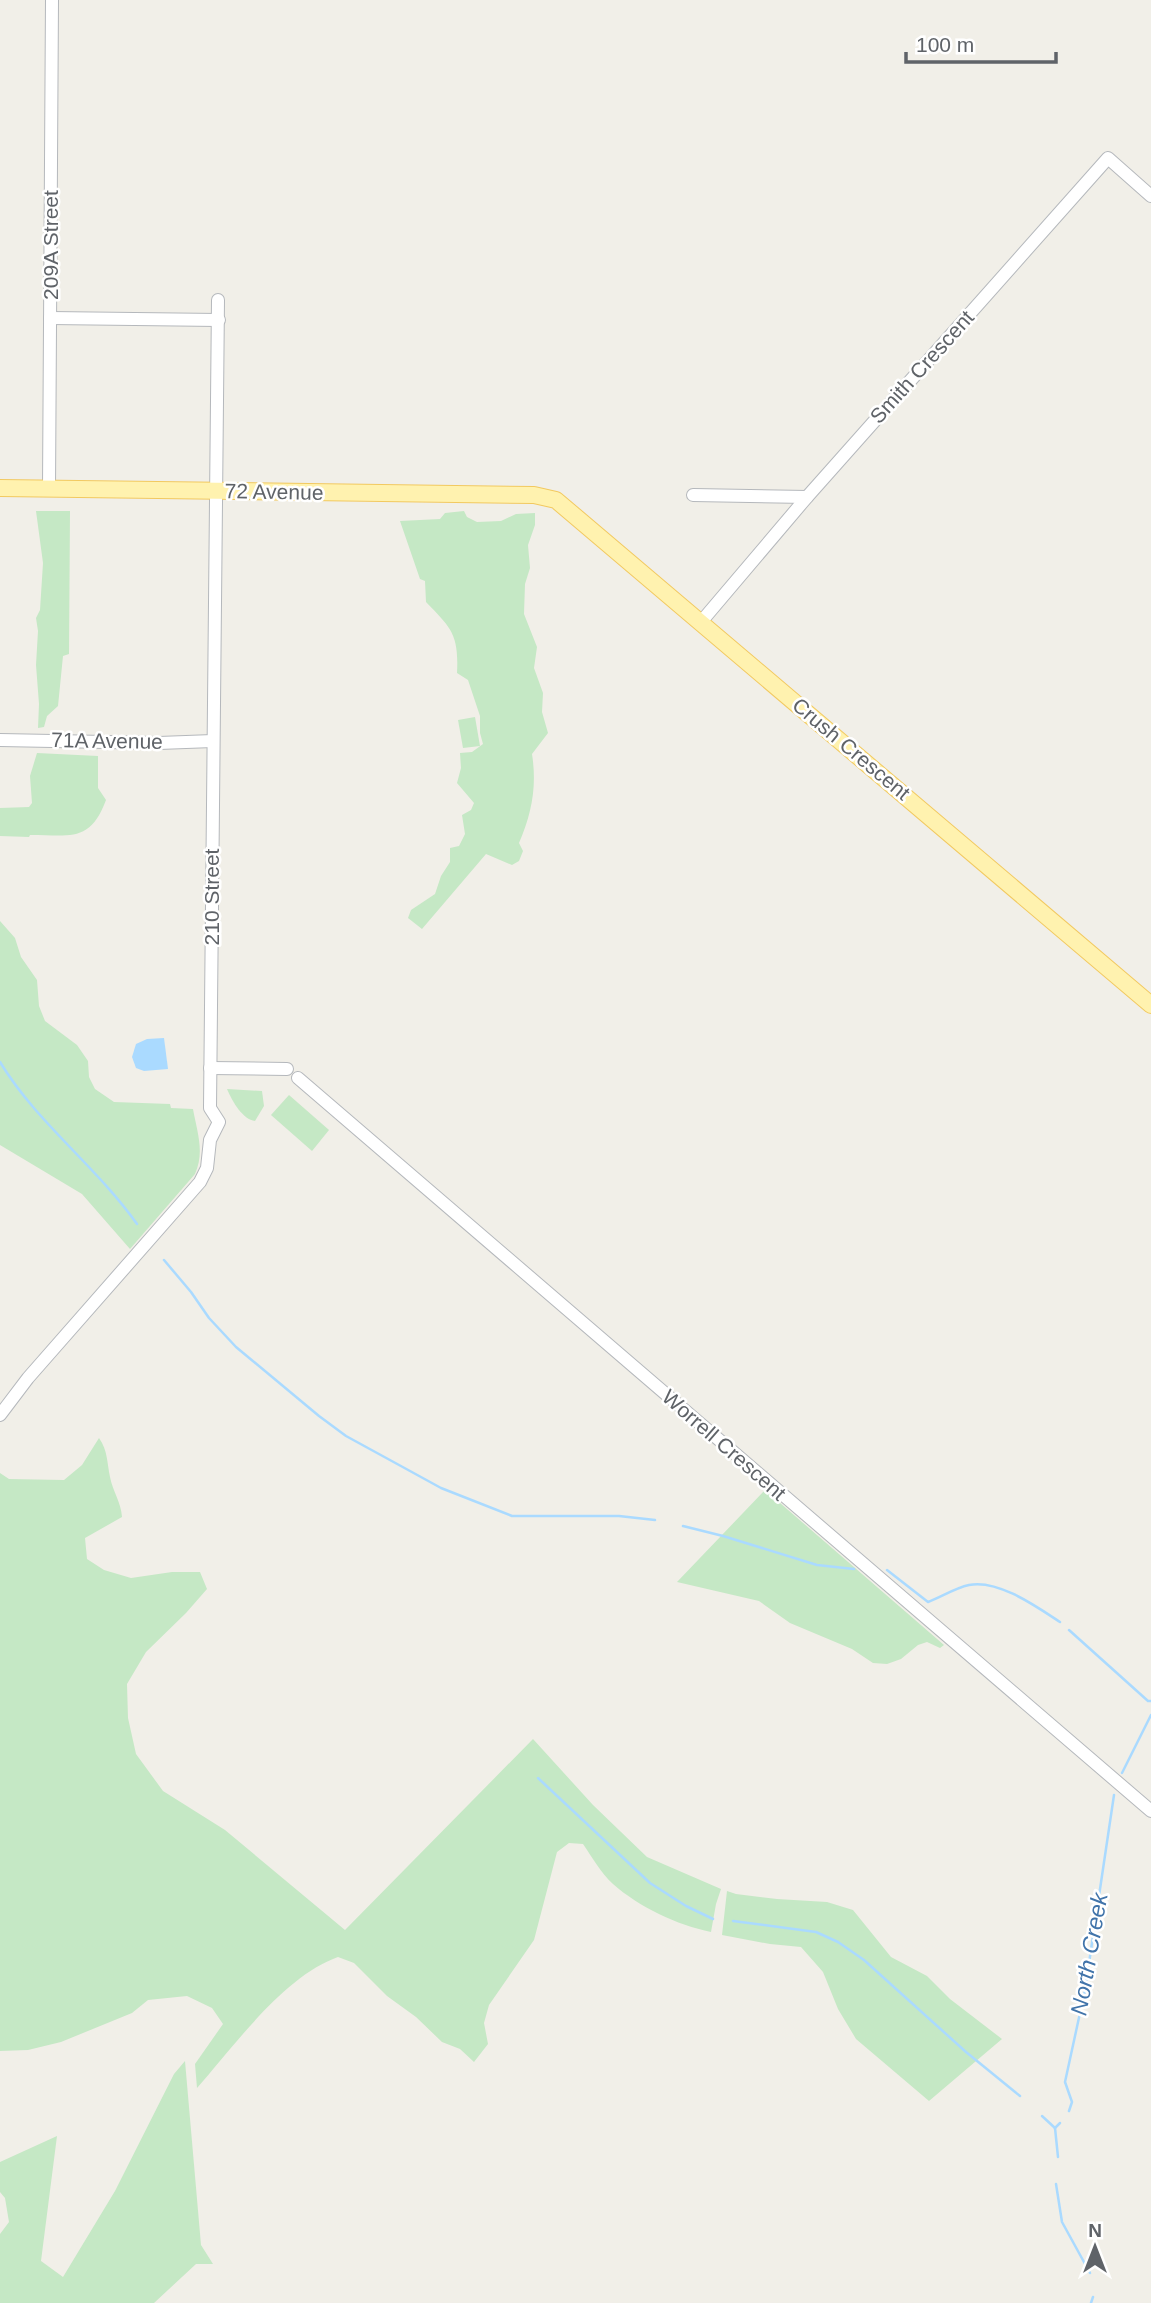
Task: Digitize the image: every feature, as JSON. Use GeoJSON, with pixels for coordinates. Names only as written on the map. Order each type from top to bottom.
{"type":"FeatureCollection","features":[{"type":"Feature","properties":{"kind":"main road","name":"72 Avenue"},"geometry":{"type":"LineString","coordinates":[[0,488],[549,497]]}},
{"type":"Feature","properties":{"kind":"main road","name":"Crush Crescent"},"geometry":{"type":"LineString","coordinates":[[549,497],[563,505],[1151,1005]]}},
{"type":"Feature","properties":{"kind":"street","name":"209A Street"},"geometry":{"type":"LineString","coordinates":[[49,489],[52,0]]}},
{"type":"Feature","properties":{"kind":"street","name":"Smith Crescent"},"geometry":{"type":"LineString","coordinates":[[701,622],[807,497],[1108,158],[1151,196]]}},
{"type":"Feature","properties":{"kind":"street","name":"210 Street"},"geometry":{"type":"LineString","coordinates":[[0,1415],[28,1378],[200,1182],[207,1168],[210,1140],[219,1122],[210,1108],[218,300]]}},
{"type":"Feature","properties":{"kind":"street"},"geometry":{"type":"LineString","coordinates":[[50,318],[219,320]]}},
{"type":"Feature","properties":{"kind":"street"},"geometry":{"type":"LineString","coordinates":[[693,495],[807,497]]}},
{"type":"Feature","properties":{"kind":"street","name":"71A Avenue"},"geometry":{"type":"LineString","coordinates":[[0,740],[159,743],[213,741]]}},
{"type":"Feature","properties":{"kind":"street"},"geometry":{"type":"LineString","coordinates":[[210,1068],[287,1069]]}},
{"type":"Feature","properties":{"kind":"street","name":"Worrell Crescent"},"geometry":{"type":"LineString","coordinates":[[298,1078],[1151,1811]]}},
{"type":"Feature","properties":{"kind":"green space"},"geometry":{"type":"Polygon","coordinates":[[[36,511],[70,511],[69,654],[63,656],[58,706],[47,716],[44,727],[38,728],[36,618],[40,610],[43,563],[36,511]]]}},
{"type":"Feature","properties":{"kind":"green space"},"geometry":{"type":"Polygon","coordinates":[[[464,511],[467,517],[477,522],[501,521],[516,514],[535,513],[535,525],[528,545],[530,568],[525,584],[524,614],[537,647],[534,668],[543,693],[542,712],[548,733],[532,754],[532,799],[519,843],[523,851],[519,861],[512,865],[486,854],[422,929],[408,918],[411,910],[435,894],[441,876],[450,862],[450,848],[459,846],[465,834],[462,815],[471,810],[474,803],[457,783],[461,768],[460,753],[472,752],[483,744],[480,716],[468,680],[457,673],[455,640],[447,626],[426,602],[425,581],[420,579],[400,521],[440,519],[445,513],[464,511]]]}},
{"type":"Feature","properties":{"kind":"green space"},"geometry":{"type":"Polygon","coordinates":[[[475,717],[480,746],[463,748],[458,720],[475,717]]]}},
{"type":"Feature","properties":{"kind":"green space"},"geometry":{"type":"Polygon","coordinates":[[[37,753],[98,756],[98,788],[106,800],[100,814],[93,824],[77,834],[0,836],[0,808],[29,807],[32,803],[30,776],[37,753]]]}},
{"type":"Feature","properties":{"kind":"green space"},"geometry":{"type":"Polygon","coordinates":[[[0,921],[15,938],[21,957],[37,980],[39,1006],[45,1021],[77,1045],[88,1061],[89,1077],[95,1089],[114,1102],[170,1104],[171,1108],[193,1109],[200,1149],[195,1174],[130,1249],[82,1194],[0,1145],[0,921]]]}},
{"type":"Feature","properties":{"kind":"green space"},"geometry":{"type":"Polygon","coordinates":[[[227,1089],[262,1091],[264,1106],[255,1121],[242,1114],[227,1089]]]}},
{"type":"Feature","properties":{"kind":"green space"},"geometry":{"type":"Polygon","coordinates":[[[289,1095],[329,1130],[312,1151],[271,1115],[289,1095]]]}},
{"type":"Feature","properties":{"kind":"green space"},"geometry":{"type":"Polygon","coordinates":[[[99,1438],[106,1452],[111,1482],[122,1517],[85,1538],[87,1559],[104,1570],[131,1578],[172,1572],[200,1572],[207,1589],[146,1652],[127,1684],[128,1718],[136,1754],[163,1791],[225,1830],[345,1930],[533,1739],[593,1805],[647,1857],[721,1889],[711,1932],[672,1920],[634,1900],[609,1880],[583,1844],[569,1843],[557,1852],[534,1940],[489,2005],[484,2023],[488,2044],[474,2062],[460,2049],[442,2042],[416,2017],[387,1996],[354,1963],[338,1957],[318,1966],[280,1995],[197,2088],[195,2064],[223,2024],[212,2008],[187,1996],[148,2000],[132,2013],[61,2042],[28,2050],[0,2051],[0,1473],[9,1479],[64,1480],[82,1465],[99,1438]]]}},
{"type":"Feature","properties":{"kind":"green space"},"geometry":{"type":"Polygon","coordinates":[[[765,1490],[944,1645],[940,1648],[927,1642],[918,1645],[901,1659],[887,1664],[873,1663],[852,1649],[790,1623],[759,1601],[677,1582],[765,1490]]]}},
{"type":"Feature","properties":{"kind":"green space"},"geometry":{"type":"Polygon","coordinates":[[[727,1891],[777,1899],[827,1902],[853,1910],[891,1957],[927,1976],[950,1999],[1002,2039],[929,2101],[856,2039],[838,2009],[823,1972],[801,1947],[722,1935],[727,1891]]]}},
{"type":"Feature","properties":{"kind":"green space"},"geometry":{"type":"Polygon","coordinates":[[[185,2061],[201,2245],[213,2264],[196,2264],[154,2303],[0,2303],[0,2234],[9,2222],[5,2198],[0,2192],[0,2162],[57,2136],[41,2261],[63,2277],[115,2191],[174,2074],[185,2061]]]}},
{"type":"Feature","properties":{"kind":"water"},"geometry":{"type":"Polygon","coordinates":[[[164,1038],[168,1069],[144,1071],[136,1068],[132,1057],[136,1044],[147,1039],[164,1038]]]}},
{"type":"Feature","properties":{"kind":"waterway"},"geometry":{"type":"LineString","coordinates":[[0,1062],[31,1105],[104,1183],[137,1224]]}},
{"type":"Feature","properties":{"kind":"waterway"},"geometry":{"type":"LineString","coordinates":[[164,1260],[209,1318],[236,1347],[319,1416],[346,1436],[441,1488],[512,1516],[619,1516],[655,1520]]}},
{"type":"Feature","properties":{"kind":"waterway"},"geometry":{"type":"LineString","coordinates":[[683,1526],[817,1565],[854,1569]]}},
{"type":"Feature","properties":{"kind":"waterway"},"geometry":{"type":"LineString","coordinates":[[887,1570],[928,1602],[964,1586],[980,1584],[1017,1596],[1060,1622]]}},
{"type":"Feature","properties":{"kind":"waterway"},"geometry":{"type":"LineString","coordinates":[[1069,1630],[1151,1701]]}},
{"type":"Feature","properties":{"kind":"waterway","name":"North Creek"},"geometry":{"type":"LineString","coordinates":[[1122,1773],[1151,1715]]}},
{"type":"Feature","properties":{"kind":"waterway"},"geometry":{"type":"LineString","coordinates":[[538,1778],[650,1883],[686,1906],[713,1919]]}},
{"type":"Feature","properties":{"kind":"waterway","name":"North Creek"},"geometry":{"type":"LineString","coordinates":[[1069,2111],[1072,2102],[1065,2082],[1085,1990],[1114,1795]]}},
{"type":"Feature","properties":{"kind":"waterway"},"geometry":{"type":"LineString","coordinates":[[733,1921],[816,1932],[838,1942],[864,1960],[966,2052],[1020,2096]]}},
{"type":"Feature","properties":{"kind":"waterway"},"geometry":{"type":"LineString","coordinates":[[1042,2116],[1055,2128]]}},
{"type":"Feature","properties":{"kind":"waterway","name":"North Creek"},"geometry":{"type":"LineString","coordinates":[[1055,2128],[1060,2123]]}},
{"type":"Feature","properties":{"kind":"waterway","name":"North Creek"},"geometry":{"type":"LineString","coordinates":[[1055,2128],[1058,2157]]}},
{"type":"Feature","properties":{"kind":"waterway","name":"North Creek"},"geometry":{"type":"LineString","coordinates":[[1056,2184],[1062,2222],[1090,2273]]}},
{"type":"Feature","properties":{"kind":"waterway","name":"North Creek"},"geometry":{"type":"LineString","coordinates":[[1091,2303],[1093,2297]]}}]}
